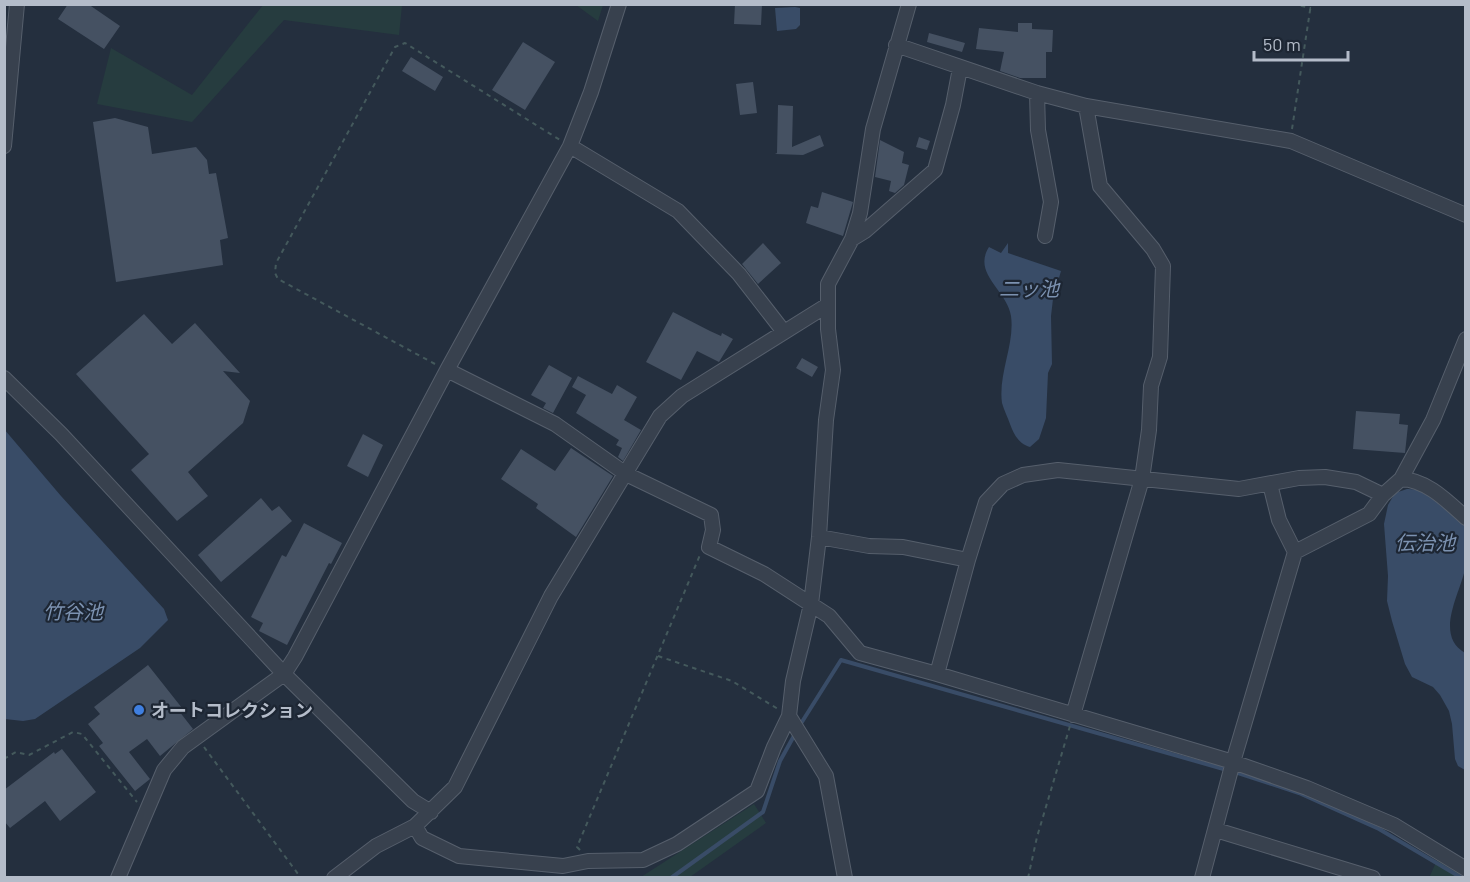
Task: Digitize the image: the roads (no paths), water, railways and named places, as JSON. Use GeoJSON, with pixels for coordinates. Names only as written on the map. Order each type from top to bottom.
{"type":"FeatureCollection","features":[{"type":"Feature","properties":{"kind":"street"},"geometry":{"type":"LineString","coordinates":[[4,146],[17,4]]}},
{"type":"Feature","properties":{"kind":"street"},"geometry":{"type":"LineString","coordinates":[[118,878],[164,770],[183,747],[284,674],[570,146],[591,92],[619,4]]}},
{"type":"Feature","properties":{"kind":"street"},"geometry":{"type":"LineString","coordinates":[[415,826],[422,838],[459,856],[563,866],[588,861],[643,860],[677,844],[757,791],[789,716],[793,681],[811,604],[819,537],[826,420],[833,370],[826,306],[828,284],[852,239],[860,213],[873,129],[909,4]]}},
{"type":"Feature","properties":{"kind":"street"},"geometry":{"type":"LineString","coordinates":[[896,45],[1037,93],[1086,106],[1291,141],[1466,215]]}},
{"type":"Feature","properties":{"kind":"street"},"geometry":{"type":"LineString","coordinates":[[852,239],[865,231],[935,170],[960,68]]}},
{"type":"Feature","properties":{"kind":"street"},"geometry":{"type":"LineString","coordinates":[[1037,93],[1038,130],[1051,202],[1045,236]]}},
{"type":"Feature","properties":{"kind":"street"},"geometry":{"type":"LineString","coordinates":[[1073,715],[1142,479],[1149,430],[1151,386],[1160,357],[1163,266],[1153,249],[1100,186],[1086,106]]}},
{"type":"Feature","properties":{"kind":"street"},"geometry":{"type":"LineString","coordinates":[[570,146],[678,211],[739,274],[784,332]]}},
{"type":"Feature","properties":{"kind":"street"},"geometry":{"type":"LineString","coordinates":[[333,878],[376,846],[415,826],[455,787],[551,596],[660,416],[682,396],[826,306]]}},
{"type":"Feature","properties":{"kind":"street"},"geometry":{"type":"LineString","coordinates":[[1295,552],[1369,514],[1383,495],[1401,479],[1433,420],[1466,339]]}},
{"type":"Feature","properties":{"kind":"street"},"geometry":{"type":"LineString","coordinates":[[447,370],[555,424],[626,474],[711,515],[713,530],[709,547],[764,574],[829,616],[860,653],[1233,762],[1307,788],[1394,825],[1466,869]]}},
{"type":"Feature","properties":{"kind":"street"},"geometry":{"type":"LineString","coordinates":[[4,378],[68,442],[284,674],[413,801],[430,812]]}},
{"type":"Feature","properties":{"kind":"street"},"geometry":{"type":"LineString","coordinates":[[937,674],[986,502],[1003,484],[1023,475],[1058,470],[1239,489],[1299,478],[1325,477],[1356,482],[1383,495]]}},
{"type":"Feature","properties":{"kind":"street"},"geometry":{"type":"LineString","coordinates":[[1401,479],[1417,482],[1443,497],[1466,518]]}},
{"type":"Feature","properties":{"kind":"street"},"geometry":{"type":"LineString","coordinates":[[1202,878],[1233,762],[1295,552],[1279,520],[1270,484]]}},
{"type":"Feature","properties":{"kind":"street"},"geometry":{"type":"LineString","coordinates":[[819,537],[869,546],[903,547],[968,560]]}},
{"type":"Feature","properties":{"kind":"street"},"geometry":{"type":"LineString","coordinates":[[789,716],[826,776],[845,878]]}},
{"type":"Feature","properties":{"kind":"street"},"geometry":{"type":"LineString","coordinates":[[1215,830],[1373,878]]}},
{"type":"Feature","properties":{"kind":"water"},"geometry":{"type":"Polygon","coordinates":[[[775,8],[800,8],[800,25],[796,29],[777,31],[775,8]]]}},
{"type":"Feature","properties":{"kind":"water","name":"二ッ池"},"geometry":{"type":"Polygon","coordinates":[[[1008,243],[1008,253],[1061,271],[1051,316],[1052,364],[1048,373],[1046,418],[1039,439],[1030,447],[1023,444],[1015,435],[1002,403],[1002,381],[1011,337],[1011,316],[1003,298],[987,274],[985,266],[985,257],[989,247],[1001,253],[1008,243]]]}},
{"type":"Feature","properties":{"kind":"water","name":"竹谷池"},"geometry":{"type":"Polygon","coordinates":[[[4,429],[61,496],[164,609],[168,620],[140,648],[35,719],[23,721],[5,719],[4,429]]]}},
{"type":"Feature","properties":{"kind":"water","name":"伝治池"},"geometry":{"type":"Polygon","coordinates":[[[1407,489],[1432,496],[1447,507],[1465,526],[1466,564],[1450,625],[1451,636],[1456,645],[1465,653],[1465,770],[1458,766],[1455,759],[1449,711],[1433,687],[1412,677],[1405,664],[1387,601],[1388,576],[1384,524],[1388,505],[1395,493],[1407,489]]]}},
{"type":"Feature","properties":{"kind":"waterway"},"geometry":{"type":"LineString","coordinates":[[800,725],[841,660],[1227,770]]}},
{"type":"Feature","properties":{"kind":"waterway"},"geometry":{"type":"LineString","coordinates":[[671,878],[763,812],[780,761],[795,734]]}},
{"type":"Feature","properties":{"kind":"waterway"},"geometry":{"type":"LineString","coordinates":[[1235,772],[1299,793],[1379,829],[1462,878]]}},
{"type":"Feature","properties":{"kind":"place","name":"オートコレクション"},"geometry":{"type":"Point","coordinates":[139,710]}}]}
